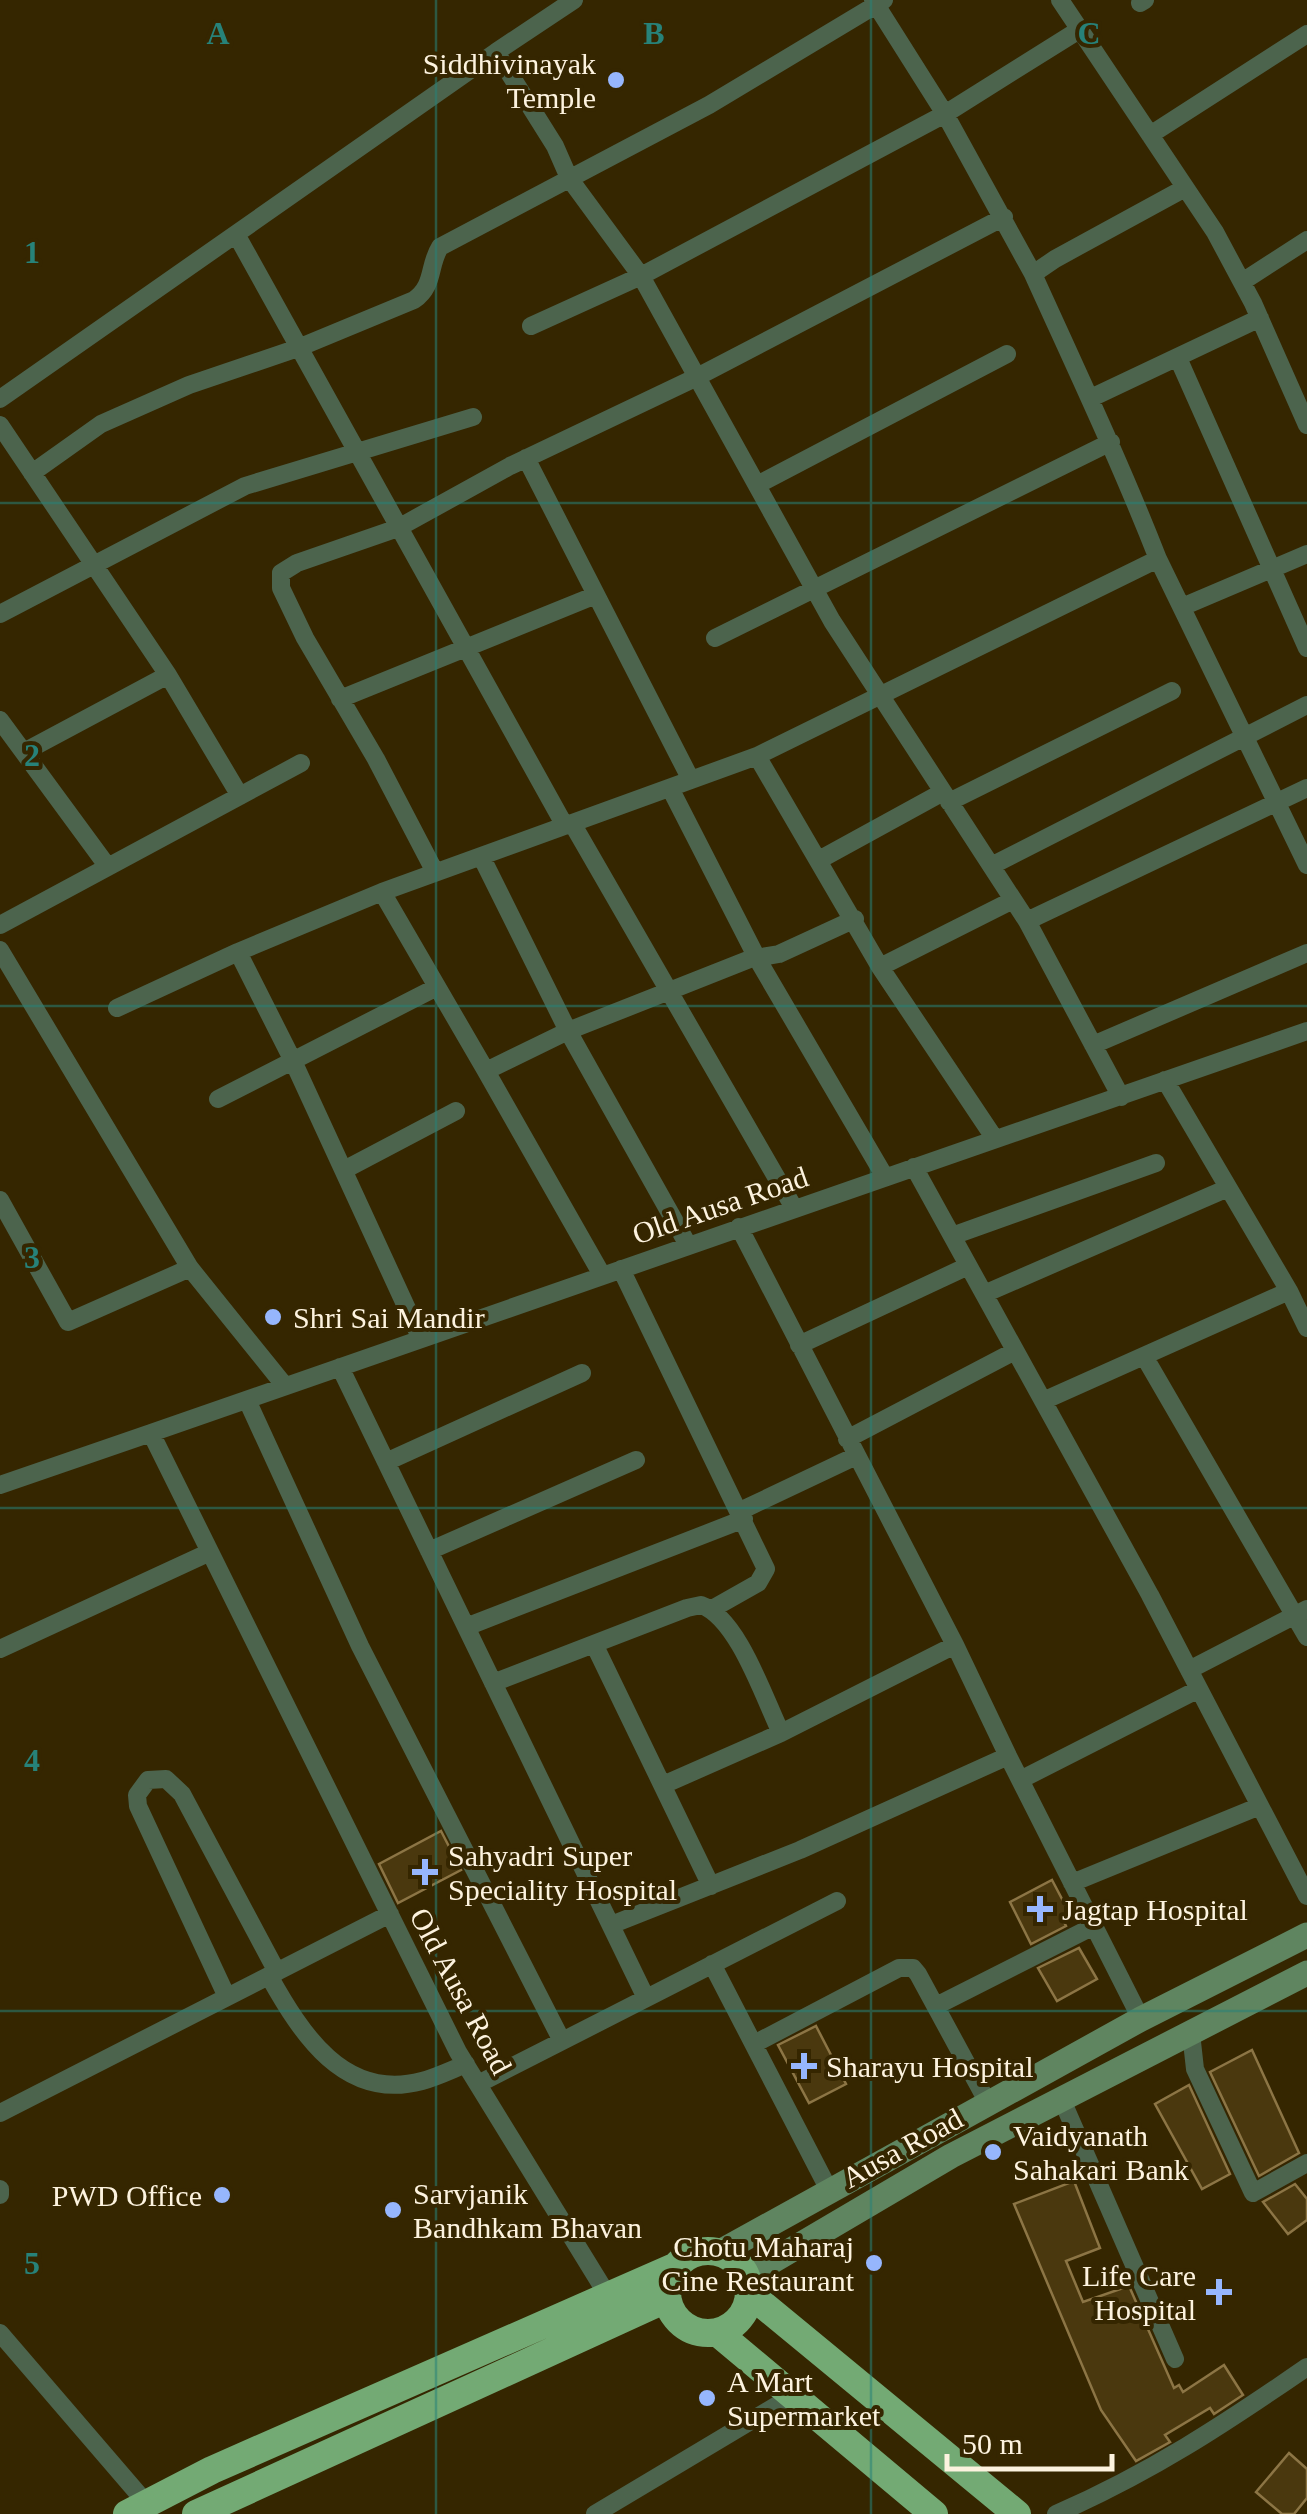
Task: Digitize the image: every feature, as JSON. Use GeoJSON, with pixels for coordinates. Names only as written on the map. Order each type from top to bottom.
{"type":"FeatureCollection","features":[{"type":"Feature","properties":{"kind":"highway"},"geometry":{"type":"LineString","coordinates":[[934,2514],[718,2333],[701,2334],[685,2328],[666,2299],[666,2282],[674,2267],[686,2255],[703,2250],[720,2252],[736,2261],[748,2285],[1017,2514]]}},
{"type":"Feature","properties":{"kind":"highway"},"geometry":{"type":"LineString","coordinates":[[137,2509],[212,2470],[674,2267]]}},
{"type":"Feature","properties":{"kind":"highway","name":"Ausa Road"},"geometry":{"type":"LineString","coordinates":[[718,2333],[734,2325],[745,2311],[748,2285]]}},
{"type":"Feature","properties":{"kind":"highway"},"geometry":{"type":"LineString","coordinates":[[196,2514],[666,2299]]}},
{"type":"Feature","properties":{"kind":"main road"},"geometry":{"type":"LineString","coordinates":[[720,2252],[1141,2019],[1307,1935]]}},
{"type":"Feature","properties":{"kind":"main road","name":"Ausa Road"},"geometry":{"type":"LineString","coordinates":[[748,2285],[951,2156],[1307,1974]]}},
{"type":"Feature","properties":{"kind":"street"},"geometry":{"type":"LineString","coordinates":[[0,399],[574,0]]}},
{"type":"Feature","properties":{"kind":"street"},"geometry":{"type":"LineString","coordinates":[[1060,0],[1214,232],[1260,318],[1307,425]]}},
{"type":"Feature","properties":{"kind":"street"},"geometry":{"type":"LineString","coordinates":[[32,473],[101,424],[189,385],[298,348],[414,300],[426,292],[432,280],[440,247],[709,105],[878,2],[946,114],[1033,274],[1112,442],[1158,559],[1307,865]]}},
{"type":"Feature","properties":{"kind":"street"},"geometry":{"type":"LineString","coordinates":[[532,326],[641,276],[946,114],[1079,30]]}},
{"type":"Feature","properties":{"kind":"street"},"geometry":{"type":"LineString","coordinates":[[1150,135],[1307,34]]}},
{"type":"Feature","properties":{"kind":"street"},"geometry":{"type":"LineString","coordinates":[[496,52],[555,146],[569,178],[641,276],[814,589],[1027,920],[1121,1098]]}},
{"type":"Feature","properties":{"kind":"street"},"geometry":{"type":"LineString","coordinates":[[1033,274],[1186,188]]}},
{"type":"Feature","properties":{"kind":"street"},"geometry":{"type":"LineString","coordinates":[[436,872],[281,588],[281,573],[297,563],[398,528],[526,458],[697,377],[1004,217]]}},
{"type":"Feature","properties":{"kind":"street"},"geometry":{"type":"LineString","coordinates":[[236,234],[464,648],[670,991],[794,1208]]}},
{"type":"Feature","properties":{"kind":"street"},"geometry":{"type":"LineString","coordinates":[[1242,282],[1307,240]]}},
{"type":"Feature","properties":{"kind":"street"},"geometry":{"type":"LineString","coordinates":[[1091,398],[1260,318]]}},
{"type":"Feature","properties":{"kind":"street"},"geometry":{"type":"LineString","coordinates":[[756,485],[1007,354]]}},
{"type":"Feature","properties":{"kind":"street"},"geometry":{"type":"LineString","coordinates":[[1178,358],[1307,648]]}},
{"type":"Feature","properties":{"kind":"street"},"geometry":{"type":"LineString","coordinates":[[0,614],[244,486],[473,417]]}},
{"type":"Feature","properties":{"kind":"street"},"geometry":{"type":"LineString","coordinates":[[0,425],[168,675],[240,796]]}},
{"type":"Feature","properties":{"kind":"street"},"geometry":{"type":"LineString","coordinates":[[714,638],[1112,442]]}},
{"type":"Feature","properties":{"kind":"street"},"geometry":{"type":"LineString","coordinates":[[526,458],[691,780]]}},
{"type":"Feature","properties":{"kind":"street"},"geometry":{"type":"LineString","coordinates":[[1182,607],[1307,554]]}},
{"type":"Feature","properties":{"kind":"street"},"geometry":{"type":"LineString","coordinates":[[117,1008],[382,892],[756,756],[1158,559]]}},
{"type":"Feature","properties":{"kind":"street"},"geometry":{"type":"LineString","coordinates":[[340,699],[596,595]]}},
{"type":"Feature","properties":{"kind":"street"},"geometry":{"type":"LineString","coordinates":[[24,752],[168,675]]}},
{"type":"Feature","properties":{"kind":"street"},"geometry":{"type":"LineString","coordinates":[[818,860],[1172,691]]}},
{"type":"Feature","properties":{"kind":"street"},"geometry":{"type":"LineString","coordinates":[[991,866],[1307,706]]}},
{"type":"Feature","properties":{"kind":"street"},"geometry":{"type":"LineString","coordinates":[[0,720],[108,867]]}},
{"type":"Feature","properties":{"kind":"street"},"geometry":{"type":"LineString","coordinates":[[756,756],[880,966],[995,1139]]}},
{"type":"Feature","properties":{"kind":"street"},"geometry":{"type":"LineString","coordinates":[[0,925],[301,763]]}},
{"type":"Feature","properties":{"kind":"street"},"geometry":{"type":"LineString","coordinates":[[670,788],[758,960],[886,1177]]}},
{"type":"Feature","properties":{"kind":"street"},"geometry":{"type":"LineString","coordinates":[[1027,920],[1307,788]]}},
{"type":"Feature","properties":{"kind":"street"},"geometry":{"type":"LineString","coordinates":[[481,856],[568,1031],[688,1245]]}},
{"type":"Feature","properties":{"kind":"street"},"geometry":{"type":"LineString","coordinates":[[382,892],[602,1275]]}},
{"type":"Feature","properties":{"kind":"street"},"geometry":{"type":"LineString","coordinates":[[880,966],[1013,900]]}},
{"type":"Feature","properties":{"kind":"street"},"geometry":{"type":"LineString","coordinates":[[486,1071],[568,1031],[750,959],[779,954],[855,920]]}},
{"type":"Feature","properties":{"kind":"street"},"geometry":{"type":"LineString","coordinates":[[0,950],[190,1268],[285,1386]]}},
{"type":"Feature","properties":{"kind":"street"},"geometry":{"type":"LineString","coordinates":[[238,952],[293,1061],[421,1339]]}},
{"type":"Feature","properties":{"kind":"street"},"geometry":{"type":"LineString","coordinates":[[1092,1045],[1307,953]]}},
{"type":"Feature","properties":{"kind":"street"},"geometry":{"type":"LineString","coordinates":[[218,1099],[437,987]]}},
{"type":"Feature","properties":{"kind":"street","name":"Old Ausa Road"},"geometry":{"type":"LineString","coordinates":[[0,1485],[1307,1031]]}},
{"type":"Feature","properties":{"kind":"street"},"geometry":{"type":"LineString","coordinates":[[1164,1080],[1307,1328]]}},
{"type":"Feature","properties":{"kind":"street"},"geometry":{"type":"LineString","coordinates":[[344,1170],[456,1111]]}},
{"type":"Feature","properties":{"kind":"street"},"geometry":{"type":"LineString","coordinates":[[952,1236],[1156,1164]]}},
{"type":"Feature","properties":{"kind":"street"},"geometry":{"type":"LineString","coordinates":[[914,1167],[1189,1670],[1307,1896]]}},
{"type":"Feature","properties":{"kind":"street"},"geometry":{"type":"LineString","coordinates":[[984,1294],[1228,1188]]}},
{"type":"Feature","properties":{"kind":"street"},"geometry":{"type":"LineString","coordinates":[[0,1200],[68,1322],[190,1268]]}},
{"type":"Feature","properties":{"kind":"street"},"geometry":{"type":"LineString","coordinates":[[739,1227],[955,1645],[1141,2019]]}},
{"type":"Feature","properties":{"kind":"street"},"geometry":{"type":"LineString","coordinates":[[799,1345],[968,1266]]}},
{"type":"Feature","properties":{"kind":"street"},"geometry":{"type":"LineString","coordinates":[[621,1268],[766,1569],[758,1583],[712,1609]]}},
{"type":"Feature","properties":{"kind":"street"},"geometry":{"type":"LineString","coordinates":[[1043,1402],[1289,1292]]}},
{"type":"Feature","properties":{"kind":"street"},"geometry":{"type":"LineString","coordinates":[[847,1439],[1016,1351]]}},
{"type":"Feature","properties":{"kind":"street"},"geometry":{"type":"LineString","coordinates":[[1144,1356],[1301,1612],[1307,1637]]}},
{"type":"Feature","properties":{"kind":"street"},"geometry":{"type":"LineString","coordinates":[[340,1367],[646,1998]]}},
{"type":"Feature","properties":{"kind":"street"},"geometry":{"type":"LineString","coordinates":[[386,1462],[582,1374]]}},
{"type":"Feature","properties":{"kind":"street"},"geometry":{"type":"LineString","coordinates":[[246,1400],[360,1646],[562,2041]]}},
{"type":"Feature","properties":{"kind":"street","name":"Old Ausa Road"},"geometry":{"type":"LineString","coordinates":[[151,1434],[466,2064],[608,2296]]}},
{"type":"Feature","properties":{"kind":"street"},"geometry":{"type":"LineString","coordinates":[[466,1628],[742,1515],[856,1456]]}},
{"type":"Feature","properties":{"kind":"street"},"geometry":{"type":"LineString","coordinates":[[429,1551],[636,1460]]}},
{"type":"Feature","properties":{"kind":"street"},"geometry":{"type":"LineString","coordinates":[[0,1649],[210,1552]]}},
{"type":"Feature","properties":{"kind":"street"},"geometry":{"type":"LineString","coordinates":[[493,1683],[701,1605],[712,1609],[736,1640],[781,1732]]}},
{"type":"Feature","properties":{"kind":"street"},"geometry":{"type":"LineString","coordinates":[[1189,1670],[1301,1612]]}},
{"type":"Feature","properties":{"kind":"street"},"geometry":{"type":"LineString","coordinates":[[594,1644],[711,1886]]}},
{"type":"Feature","properties":{"kind":"street"},"geometry":{"type":"LineString","coordinates":[[663,1785],[781,1732],[955,1645]]}},
{"type":"Feature","properties":{"kind":"street"},"geometry":{"type":"LineString","coordinates":[[1020,1780],[1199,1689]]}},
{"type":"Feature","properties":{"kind":"street"},"geometry":{"type":"LineString","coordinates":[[611,1926],[800,1850],[1008,1756]]}},
{"type":"Feature","properties":{"kind":"street"},"geometry":{"type":"LineString","coordinates":[[227,1997],[138,1806],[137,1795],[148,1780],[166,1779],[182,1794],[297,2026],[321,2053],[358,2079],[390,2083],[418,2082],[466,2064]]}},
{"type":"Feature","properties":{"kind":"street"},"geometry":{"type":"LineString","coordinates":[[1072,1883],[1260,1806]]}},
{"type":"Feature","properties":{"kind":"street"},"geometry":{"type":"LineString","coordinates":[[478,2084],[837,1900]]}},
{"type":"Feature","properties":{"kind":"street"},"geometry":{"type":"LineString","coordinates":[[0,2113],[390,1914]]}},
{"type":"Feature","properties":{"kind":"street"},"geometry":{"type":"LineString","coordinates":[[936,2006],[1094,1926]]}},
{"type":"Feature","properties":{"kind":"street"},"geometry":{"type":"LineString","coordinates":[[712,1964],[829,2190]]}},
{"type":"Feature","properties":{"kind":"street"},"geometry":{"type":"LineString","coordinates":[[754,2044],[899,1968],[913,1968],[988,2103]]}},
{"type":"Feature","properties":{"kind":"street"},"geometry":{"type":"LineString","coordinates":[[1191,2032],[1195,2069],[1253,2193],[1307,2163]]}},
{"type":"Feature","properties":{"kind":"street"},"geometry":{"type":"LineString","coordinates":[[1062,2100],[1175,2359]]}},
{"type":"Feature","properties":{"kind":"street"},"geometry":{"type":"LineString","coordinates":[[0,2333],[137,2509]]}},
{"type":"Feature","properties":{"kind":"street"},"geometry":{"type":"LineString","coordinates":[[1056,2514],[1124,2484],[1208,2435],[1307,2367]]}},
{"type":"Feature","properties":{"kind":"street"},"geometry":{"type":"LineString","coordinates":[[594,2514],[794,2395]]}},
{"type":"Feature","properties":{"kind":"building"},"geometry":{"type":"Polygon","coordinates":[[[441,1831],[461,1870],[398,1903],[379,1864],[441,1831]]]}},
{"type":"Feature","properties":{"kind":"building"},"geometry":{"type":"Polygon","coordinates":[[[1052,1880],[1072,1918],[1064,1922],[1066,1926],[1031,1944],[1010,1902],[1052,1880]]]}},
{"type":"Feature","properties":{"kind":"building"},"geometry":{"type":"Polygon","coordinates":[[[1079,1948],[1097,1979],[1057,2001],[1038,1968],[1079,1948]]]}},
{"type":"Feature","properties":{"kind":"building"},"geometry":{"type":"Polygon","coordinates":[[[816,2026],[846,2084],[809,2103],[778,2045],[816,2026]]]}},
{"type":"Feature","properties":{"kind":"building"},"geometry":{"type":"Polygon","coordinates":[[[1252,2050],[1299,2153],[1259,2176],[1210,2072],[1252,2050]]]}},
{"type":"Feature","properties":{"kind":"building"},"geometry":{"type":"Polygon","coordinates":[[[1189,2085],[1230,2174],[1202,2189],[1155,2104],[1189,2085]]]}},
{"type":"Feature","properties":{"kind":"building"},"geometry":{"type":"Polygon","coordinates":[[[1074,2181],[1100,2248],[1066,2261],[1083,2302],[1129,2286],[1174,2388],[1179,2385],[1183,2392],[1224,2365],[1243,2395],[1214,2414],[1210,2408],[1165,2435],[1170,2442],[1136,2461],[1101,2410],[1014,2204],[1074,2181]]]}},
{"type":"Feature","properties":{"kind":"building"},"geometry":{"type":"Polygon","coordinates":[[[1295,2184],[1307,2199],[1307,2220],[1288,2234],[1263,2202],[1295,2184]]]}},
{"type":"Feature","properties":{"kind":"building"},"geometry":{"type":"Polygon","coordinates":[[[1289,2453],[1307,2469],[1307,2498],[1294,2514],[1282,2514],[1256,2492],[1289,2453]]]}},
{"type":"Feature","properties":{"kind":"place","name":"Siddhivinayak Temple"},"geometry":{"type":"Point","coordinates":[616,80]}},
{"type":"Feature","properties":{"kind":"place","name":"Shri Sai Mandir"},"geometry":{"type":"Point","coordinates":[273,1317]}},
{"type":"Feature","properties":{"kind":"place","name":"Sahyadri Super Speciality Hospital"},"geometry":{"type":"Point","coordinates":[425,1872]}},
{"type":"Feature","properties":{"kind":"place","name":"Jagtap Hospital"},"geometry":{"type":"Point","coordinates":[1040,1909]}},
{"type":"Feature","properties":{"kind":"place","name":"Sharayu Hospital"},"geometry":{"type":"Point","coordinates":[804,2066]}},
{"type":"Feature","properties":{"kind":"place","name":"Vaidyanath Sahakari Bank"},"geometry":{"type":"Point","coordinates":[993,2152]}},
{"type":"Feature","properties":{"kind":"place","name":"PWD Office"},"geometry":{"type":"Point","coordinates":[222,2195]}},
{"type":"Feature","properties":{"kind":"place","name":"Sarvjanik Bandhkam Bhavan"},"geometry":{"type":"Point","coordinates":[393,2210]}},
{"type":"Feature","properties":{"kind":"place","name":"Chotu Maharaj Cine Restaurant"},"geometry":{"type":"Point","coordinates":[874,2263]}},
{"type":"Feature","properties":{"kind":"place","name":"Life Care Hospital"},"geometry":{"type":"Point","coordinates":[1219,2292]}},
{"type":"Feature","properties":{"kind":"place","name":"A Mart Supermarket"},"geometry":{"type":"Point","coordinates":[707,2398]}}]}
